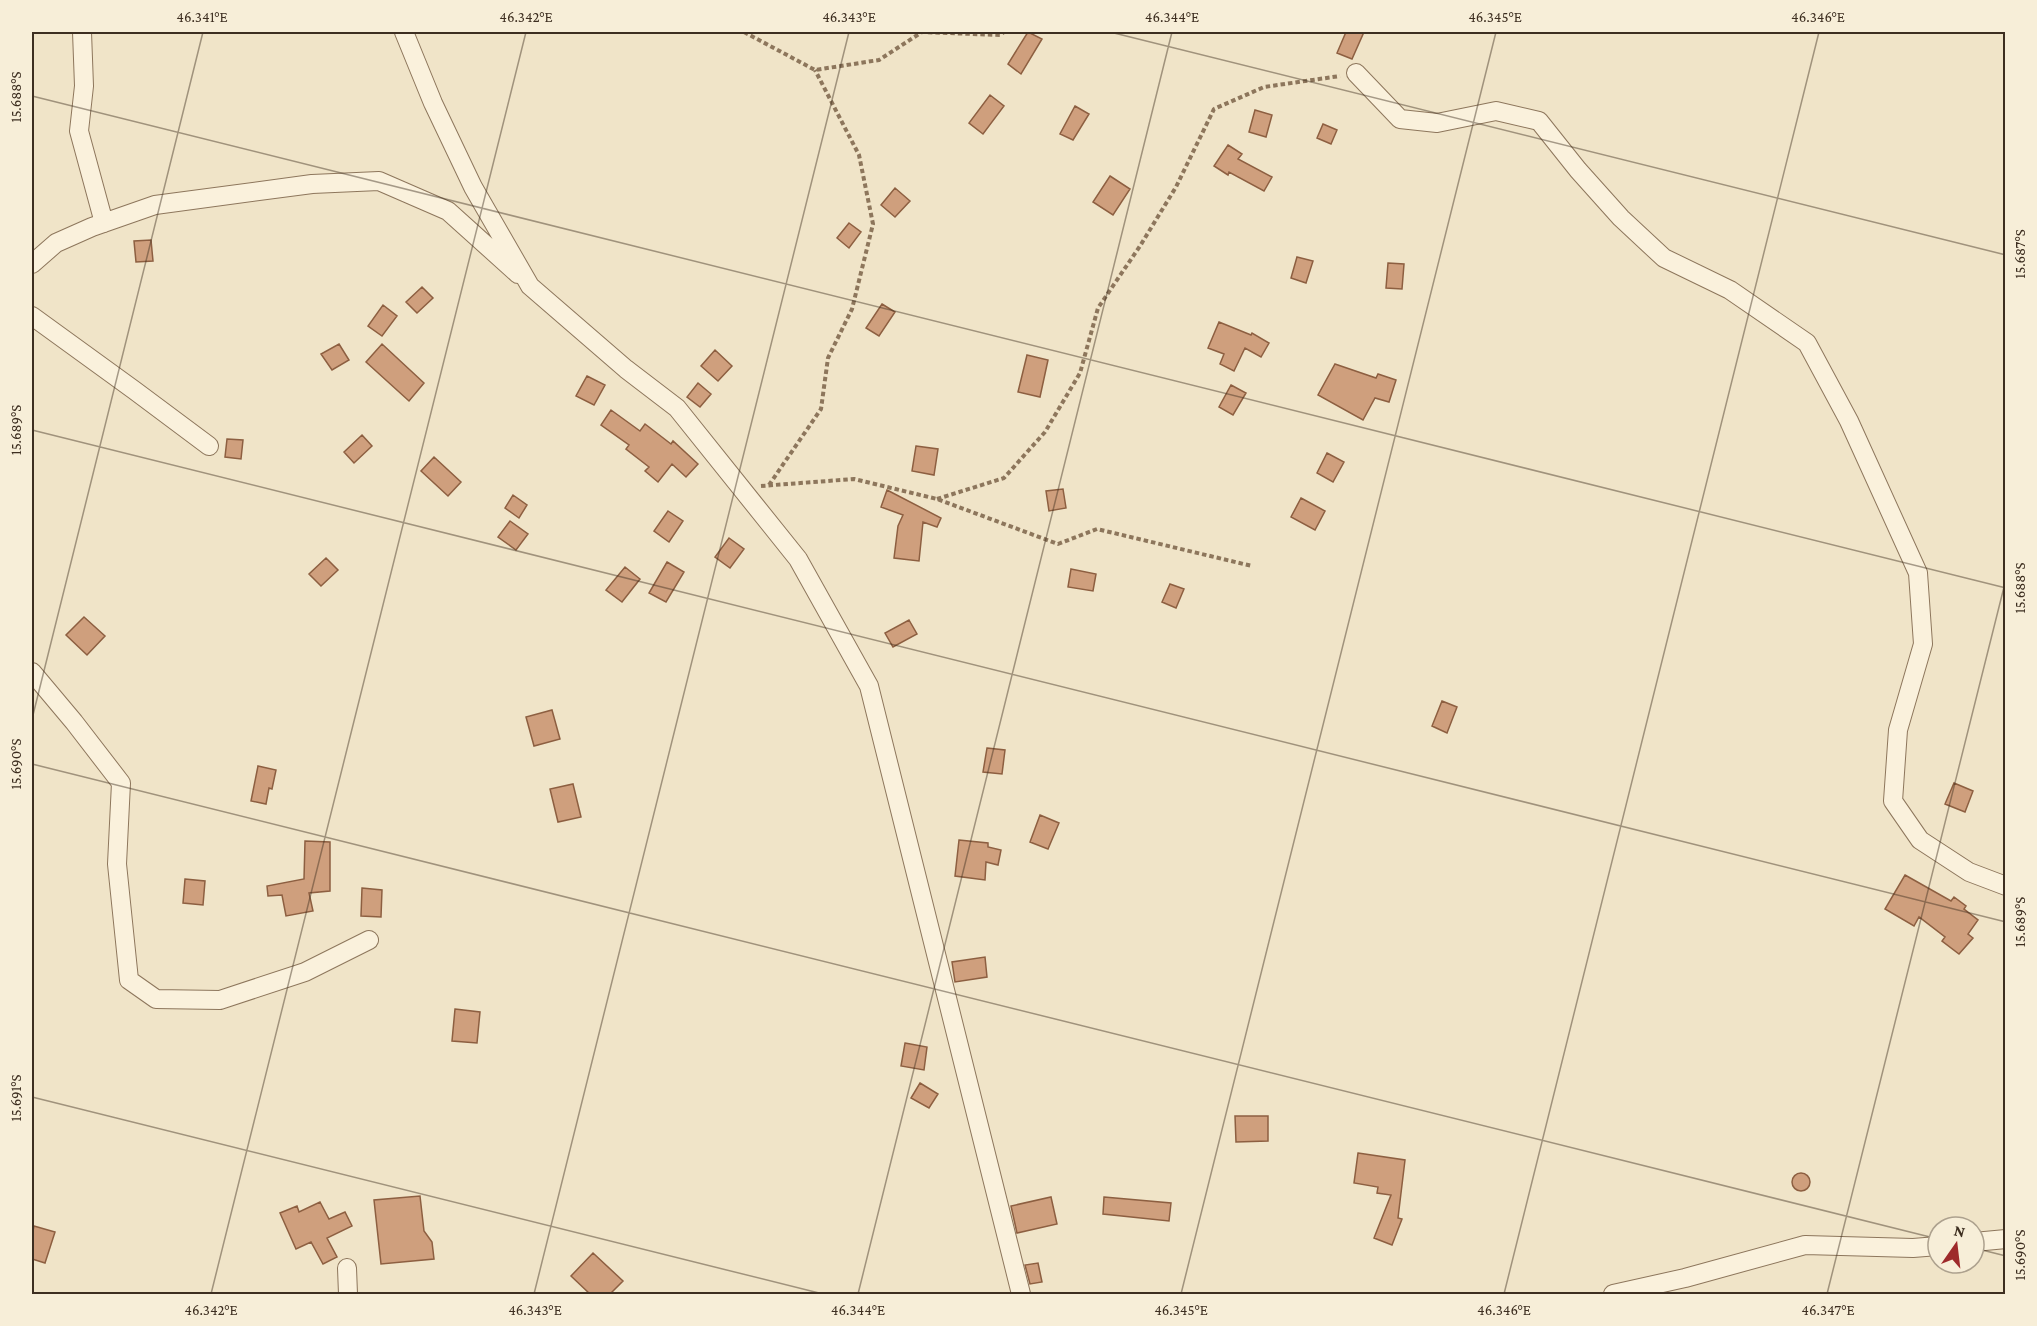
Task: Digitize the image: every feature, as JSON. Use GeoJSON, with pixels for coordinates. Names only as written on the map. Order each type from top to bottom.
{"type":"FeatureCollection","features":[{"type":"Feature","properties":{"kind":"street"},"geometry":{"type":"LineString","coordinates":[[82,32],[84,86],[79,131],[104,223]]}},
{"type":"Feature","properties":{"kind":"street"},"geometry":{"type":"LineString","coordinates":[[404,32],[433,103],[473,187],[530,286]]}},
{"type":"Feature","properties":{"kind":"street"},"geometry":{"type":"LineString","coordinates":[[1356,73],[1400,118],[1437,123],[1496,111],[1539,122],[1614,210],[1664,258],[1730,290],[1807,343],[1849,421],[1918,573],[1923,644],[1898,730],[1893,801],[1920,840],[1970,872],[2006,886]]}},
{"type":"Feature","properties":{"kind":"street"},"geometry":{"type":"LineString","coordinates":[[32,264],[56,243],[155,205],[312,184],[379,181],[448,211],[626,369],[677,408],[798,559],[869,687],[1021,1294]]}},
{"type":"Feature","properties":{"kind":"street"},"geometry":{"type":"LineString","coordinates":[[32,316],[209,446]]}},
{"type":"Feature","properties":{"kind":"street"},"geometry":{"type":"LineString","coordinates":[[32,672],[122,783],[117,864],[129,980],[156,999],[220,1000],[305,972],[369,940]]}},
{"type":"Feature","properties":{"kind":"street"},"geometry":{"type":"LineString","coordinates":[[1986,1241],[2006,1239]]}},
{"type":"Feature","properties":{"kind":"street"},"geometry":{"type":"LineString","coordinates":[[1613,1294],[1684,1278],[1805,1245],[1926,1247]]}},
{"type":"Feature","properties":{"kind":"street"},"geometry":{"type":"LineString","coordinates":[[347,1268],[348,1294]]}},
{"type":"Feature","properties":{"kind":"path"},"geometry":{"type":"LineString","coordinates":[[744,32],[815,70],[858,155],[873,224],[852,309],[828,358],[821,409],[768,486]]}},
{"type":"Feature","properties":{"kind":"path"},"geometry":{"type":"LineString","coordinates":[[815,70],[879,60],[922,32],[1000,35],[1004,32]]}},
{"type":"Feature","properties":{"kind":"path"},"geometry":{"type":"LineString","coordinates":[[937,499],[1004,478],[1045,432],[1080,373],[1098,308],[1176,187],[1214,109],[1264,87],[1356,73]]}},
{"type":"Feature","properties":{"kind":"path"},"geometry":{"type":"LineString","coordinates":[[739,488],[854,479],[937,499],[1058,544],[1097,529],[1252,566]]}},
{"type":"Feature","properties":{"kind":"building"},"geometry":{"type":"Polygon","coordinates":[[[1028,32],[1042,39],[1021,74],[1008,64],[1028,32]]]}},
{"type":"Feature","properties":{"kind":"building"},"geometry":{"type":"Polygon","coordinates":[[[1346,32],[1364,32],[1352,59],[1337,53],[1346,32]]]}},
{"type":"Feature","properties":{"kind":"building"},"geometry":{"type":"Polygon","coordinates":[[[990,95],[1004,106],[983,134],[969,123],[990,95]]]}},
{"type":"Feature","properties":{"kind":"building"},"geometry":{"type":"Polygon","coordinates":[[[1075,106],[1089,114],[1073,140],[1060,134],[1075,106]]]}},
{"type":"Feature","properties":{"kind":"building"},"geometry":{"type":"Polygon","coordinates":[[[1255,110],[1272,115],[1266,137],[1249,132],[1255,110]]]}},
{"type":"Feature","properties":{"kind":"building"},"geometry":{"type":"Polygon","coordinates":[[[1323,124],[1337,130],[1331,144],[1317,138],[1323,124]]]}},
{"type":"Feature","properties":{"kind":"building"},"geometry":{"type":"Polygon","coordinates":[[[1228,145],[1242,154],[1238,159],[1272,177],[1264,191],[1214,166],[1228,145]]]}},
{"type":"Feature","properties":{"kind":"building"},"geometry":{"type":"Polygon","coordinates":[[[1110,176],[1130,189],[1113,215],[1093,202],[1110,176]]]}},
{"type":"Feature","properties":{"kind":"building"},"geometry":{"type":"Polygon","coordinates":[[[895,188],[910,201],[895,217],[881,205],[895,188]]]}},
{"type":"Feature","properties":{"kind":"building"},"geometry":{"type":"Polygon","coordinates":[[[849,223],[861,232],[849,248],[837,238],[849,223]]]}},
{"type":"Feature","properties":{"kind":"building"},"geometry":{"type":"Polygon","coordinates":[[[151,240],[153,261],[136,262],[134,241],[151,240]]]}},
{"type":"Feature","properties":{"kind":"building"},"geometry":{"type":"Polygon","coordinates":[[[1297,257],[1313,261],[1306,283],[1291,278],[1297,257]]]}},
{"type":"Feature","properties":{"kind":"building"},"geometry":{"type":"Polygon","coordinates":[[[1388,263],[1404,264],[1402,289],[1386,288],[1388,263]]]}},
{"type":"Feature","properties":{"kind":"building"},"geometry":{"type":"Polygon","coordinates":[[[422,287],[433,298],[417,313],[406,302],[422,287]]]}},
{"type":"Feature","properties":{"kind":"building"},"geometry":{"type":"Polygon","coordinates":[[[882,304],[895,312],[879,336],[866,328],[882,304]]]}},
{"type":"Feature","properties":{"kind":"building"},"geometry":{"type":"Polygon","coordinates":[[[383,305],[397,316],[382,336],[368,326],[383,305]]]}},
{"type":"Feature","properties":{"kind":"building"},"geometry":{"type":"Polygon","coordinates":[[[1219,322],[1251,335],[1252,333],[1269,343],[1261,357],[1245,348],[1234,371],[1220,364],[1224,354],[1208,348],[1219,322]]]}},
{"type":"Feature","properties":{"kind":"building"},"geometry":{"type":"Polygon","coordinates":[[[339,344],[349,360],[332,370],[321,354],[339,344]]]}},
{"type":"Feature","properties":{"kind":"building"},"geometry":{"type":"Polygon","coordinates":[[[382,344],[424,383],[409,401],[366,362],[382,344]]]}},
{"type":"Feature","properties":{"kind":"building"},"geometry":{"type":"Polygon","coordinates":[[[715,350],[732,366],[718,381],[701,366],[715,350]]]}},
{"type":"Feature","properties":{"kind":"building"},"geometry":{"type":"Polygon","coordinates":[[[1027,355],[1048,360],[1040,397],[1018,392],[1027,355]]]}},
{"type":"Feature","properties":{"kind":"building"},"geometry":{"type":"Polygon","coordinates":[[[1335,364],[1376,378],[1378,374],[1396,380],[1389,402],[1375,398],[1363,420],[1318,395],[1335,364]]]}},
{"type":"Feature","properties":{"kind":"building"},"geometry":{"type":"Polygon","coordinates":[[[587,376],[605,385],[594,405],[576,396],[587,376]]]}},
{"type":"Feature","properties":{"kind":"building"},"geometry":{"type":"Polygon","coordinates":[[[698,383],[711,394],[700,407],[687,397],[698,383]]]}},
{"type":"Feature","properties":{"kind":"building"},"geometry":{"type":"Polygon","coordinates":[[[1231,385],[1246,393],[1233,415],[1219,407],[1231,385]]]}},
{"type":"Feature","properties":{"kind":"building"},"geometry":{"type":"Polygon","coordinates":[[[611,410],[640,431],[645,424],[671,444],[673,441],[698,464],[686,477],[672,464],[658,482],[645,471],[649,467],[626,449],[629,445],[601,425],[611,410]]]}},
{"type":"Feature","properties":{"kind":"building"},"geometry":{"type":"Polygon","coordinates":[[[362,435],[372,446],[354,463],[344,452],[362,435]]]}},
{"type":"Feature","properties":{"kind":"building"},"geometry":{"type":"Polygon","coordinates":[[[227,439],[243,440],[241,459],[225,457],[227,439]]]}},
{"type":"Feature","properties":{"kind":"building"},"geometry":{"type":"Polygon","coordinates":[[[916,446],[938,449],[934,475],[912,471],[916,446]]]}},
{"type":"Feature","properties":{"kind":"building"},"geometry":{"type":"Polygon","coordinates":[[[1327,453],[1344,462],[1333,482],[1317,473],[1327,453]]]}},
{"type":"Feature","properties":{"kind":"building"},"geometry":{"type":"Polygon","coordinates":[[[434,457],[461,482],[448,496],[421,471],[434,457]]]}},
{"type":"Feature","properties":{"kind":"building"},"geometry":{"type":"Polygon","coordinates":[[[1063,489],[1066,508],[1049,511],[1046,491],[1063,489]]]}},
{"type":"Feature","properties":{"kind":"building"},"geometry":{"type":"Polygon","coordinates":[[[887,490],[941,518],[937,527],[923,522],[919,561],[894,558],[898,526],[903,515],[881,507],[887,490]]]}},
{"type":"Feature","properties":{"kind":"building"},"geometry":{"type":"Polygon","coordinates":[[[513,495],[527,505],[519,518],[505,508],[513,495]]]}},
{"type":"Feature","properties":{"kind":"building"},"geometry":{"type":"Polygon","coordinates":[[[1301,498],[1325,511],[1315,530],[1291,517],[1301,498]]]}},
{"type":"Feature","properties":{"kind":"building"},"geometry":{"type":"Polygon","coordinates":[[[668,511],[683,521],[669,542],[654,531],[668,511]]]}},
{"type":"Feature","properties":{"kind":"building"},"geometry":{"type":"Polygon","coordinates":[[[510,521],[528,534],[516,550],[498,537],[510,521]]]}},
{"type":"Feature","properties":{"kind":"building"},"geometry":{"type":"Polygon","coordinates":[[[729,538],[744,549],[730,568],[715,557],[729,538]]]}},
{"type":"Feature","properties":{"kind":"building"},"geometry":{"type":"Polygon","coordinates":[[[326,558],[338,570],[321,586],[309,574],[326,558]]]}},
{"type":"Feature","properties":{"kind":"building"},"geometry":{"type":"Polygon","coordinates":[[[667,562],[684,572],[666,602],[649,593],[667,562]]]}},
{"type":"Feature","properties":{"kind":"building"},"geometry":{"type":"Polygon","coordinates":[[[625,567],[640,579],[622,602],[606,590],[625,567]]]}},
{"type":"Feature","properties":{"kind":"building"},"geometry":{"type":"Polygon","coordinates":[[[1071,569],[1096,574],[1093,591],[1068,587],[1071,569]]]}},
{"type":"Feature","properties":{"kind":"building"},"geometry":{"type":"Polygon","coordinates":[[[1170,584],[1184,589],[1176,608],[1162,602],[1170,584]]]}},
{"type":"Feature","properties":{"kind":"building"},"geometry":{"type":"Polygon","coordinates":[[[84,617],[105,636],[87,655],[66,635],[84,617]]]}},
{"type":"Feature","properties":{"kind":"building"},"geometry":{"type":"Polygon","coordinates":[[[909,620],[917,634],[893,647],[885,633],[909,620]]]}},
{"type":"Feature","properties":{"kind":"building"},"geometry":{"type":"Polygon","coordinates":[[[1442,701],[1457,707],[1447,733],[1432,726],[1442,701]]]}},
{"type":"Feature","properties":{"kind":"building"},"geometry":{"type":"Polygon","coordinates":[[[552,710],[560,739],[534,746],[526,717],[552,710]]]}},
{"type":"Feature","properties":{"kind":"building"},"geometry":{"type":"Polygon","coordinates":[[[987,748],[1005,750],[1002,774],[983,772],[987,748]]]}},
{"type":"Feature","properties":{"kind":"building"},"geometry":{"type":"Polygon","coordinates":[[[258,766],[276,770],[266,804],[251,801],[258,766]]]}},
{"type":"Feature","properties":{"kind":"building"},"geometry":{"type":"Polygon","coordinates":[[[1954,783],[1973,791],[1965,812],[1945,804],[1954,783]]]}},
{"type":"Feature","properties":{"kind":"building"},"geometry":{"type":"Polygon","coordinates":[[[573,784],[581,817],[558,822],[550,789],[573,784]]]}},
{"type":"Feature","properties":{"kind":"building"},"geometry":{"type":"Polygon","coordinates":[[[1040,815],[1059,823],[1048,849],[1030,842],[1040,815]]]}},
{"type":"Feature","properties":{"kind":"building"},"geometry":{"type":"Polygon","coordinates":[[[959,840],[988,843],[988,847],[1001,850],[998,865],[986,862],[985,880],[955,876],[959,840]]]}},
{"type":"Feature","properties":{"kind":"building"},"geometry":{"type":"Polygon","coordinates":[[[305,841],[330,842],[330,891],[309,893],[313,911],[286,916],[282,895],[268,896],[267,886],[304,879],[305,841]]]}},
{"type":"Feature","properties":{"kind":"building"},"geometry":{"type":"Polygon","coordinates":[[[1905,875],[1951,901],[1954,897],[1966,906],[1964,909],[1978,920],[1968,934],[1973,938],[1959,954],[1942,941],[1945,937],[1919,917],[1914,926],[1885,909],[1905,875]]]}},
{"type":"Feature","properties":{"kind":"building"},"geometry":{"type":"Polygon","coordinates":[[[185,879],[205,881],[203,905],[183,903],[185,879]]]}},
{"type":"Feature","properties":{"kind":"building"},"geometry":{"type":"Polygon","coordinates":[[[362,888],[382,890],[381,917],[361,916],[362,888]]]}},
{"type":"Feature","properties":{"kind":"building"},"geometry":{"type":"Polygon","coordinates":[[[985,957],[987,977],[955,982],[952,962],[985,957]]]}},
{"type":"Feature","properties":{"kind":"building"},"geometry":{"type":"Polygon","coordinates":[[[455,1009],[480,1012],[477,1043],[452,1041],[455,1009]]]}},
{"type":"Feature","properties":{"kind":"building"},"geometry":{"type":"Polygon","coordinates":[[[905,1043],[927,1047],[924,1070],[901,1066],[905,1043]]]}},
{"type":"Feature","properties":{"kind":"building"},"geometry":{"type":"Polygon","coordinates":[[[920,1083],[938,1094],[929,1108],[911,1098],[920,1083]]]}},
{"type":"Feature","properties":{"kind":"building"},"geometry":{"type":"Polygon","coordinates":[[[1235,1116],[1268,1116],[1268,1141],[1236,1142],[1235,1116]]]}},
{"type":"Feature","properties":{"kind":"building"},"geometry":{"type":"Polygon","coordinates":[[[1358,1153],[1405,1160],[1398,1218],[1402,1219],[1392,1245],[1374,1238],[1391,1195],[1377,1193],[1378,1187],[1354,1183],[1358,1153]]]}},
{"type":"Feature","properties":{"kind":"building"},"geometry":{"type":"Polygon","coordinates":[[[1801,1173],[1807,1176],[1810,1182],[1807,1188],[1801,1191],[1795,1188],[1792,1182],[1795,1176],[1801,1173]]]}},
{"type":"Feature","properties":{"kind":"building"},"geometry":{"type":"Polygon","coordinates":[[[420,1196],[424,1231],[432,1242],[434,1259],[381,1264],[374,1200],[420,1196]]]}},
{"type":"Feature","properties":{"kind":"building"},"geometry":{"type":"Polygon","coordinates":[[[1051,1197],[1057,1224],[1017,1233],[1011,1206],[1051,1197]]]}},
{"type":"Feature","properties":{"kind":"building"},"geometry":{"type":"Polygon","coordinates":[[[1104,1197],[1171,1203],[1169,1221],[1103,1214],[1104,1197]]]}},
{"type":"Feature","properties":{"kind":"building"},"geometry":{"type":"Polygon","coordinates":[[[320,1202],[329,1219],[345,1212],[352,1226],[327,1238],[337,1257],[323,1264],[311,1242],[296,1249],[280,1213],[297,1206],[299,1212],[320,1202]]]}},
{"type":"Feature","properties":{"kind":"building"},"geometry":{"type":"Polygon","coordinates":[[[34,1226],[55,1232],[45,1263],[32,1259],[34,1226]]]}},
{"type":"Feature","properties":{"kind":"building"},"geometry":{"type":"Polygon","coordinates":[[[593,1253],[623,1281],[610,1294],[590,1294],[571,1276],[593,1253]]]}},
{"type":"Feature","properties":{"kind":"building"},"geometry":{"type":"Polygon","coordinates":[[[1038,1263],[1042,1282],[1030,1284],[1025,1265],[1038,1263]]]}}]}
